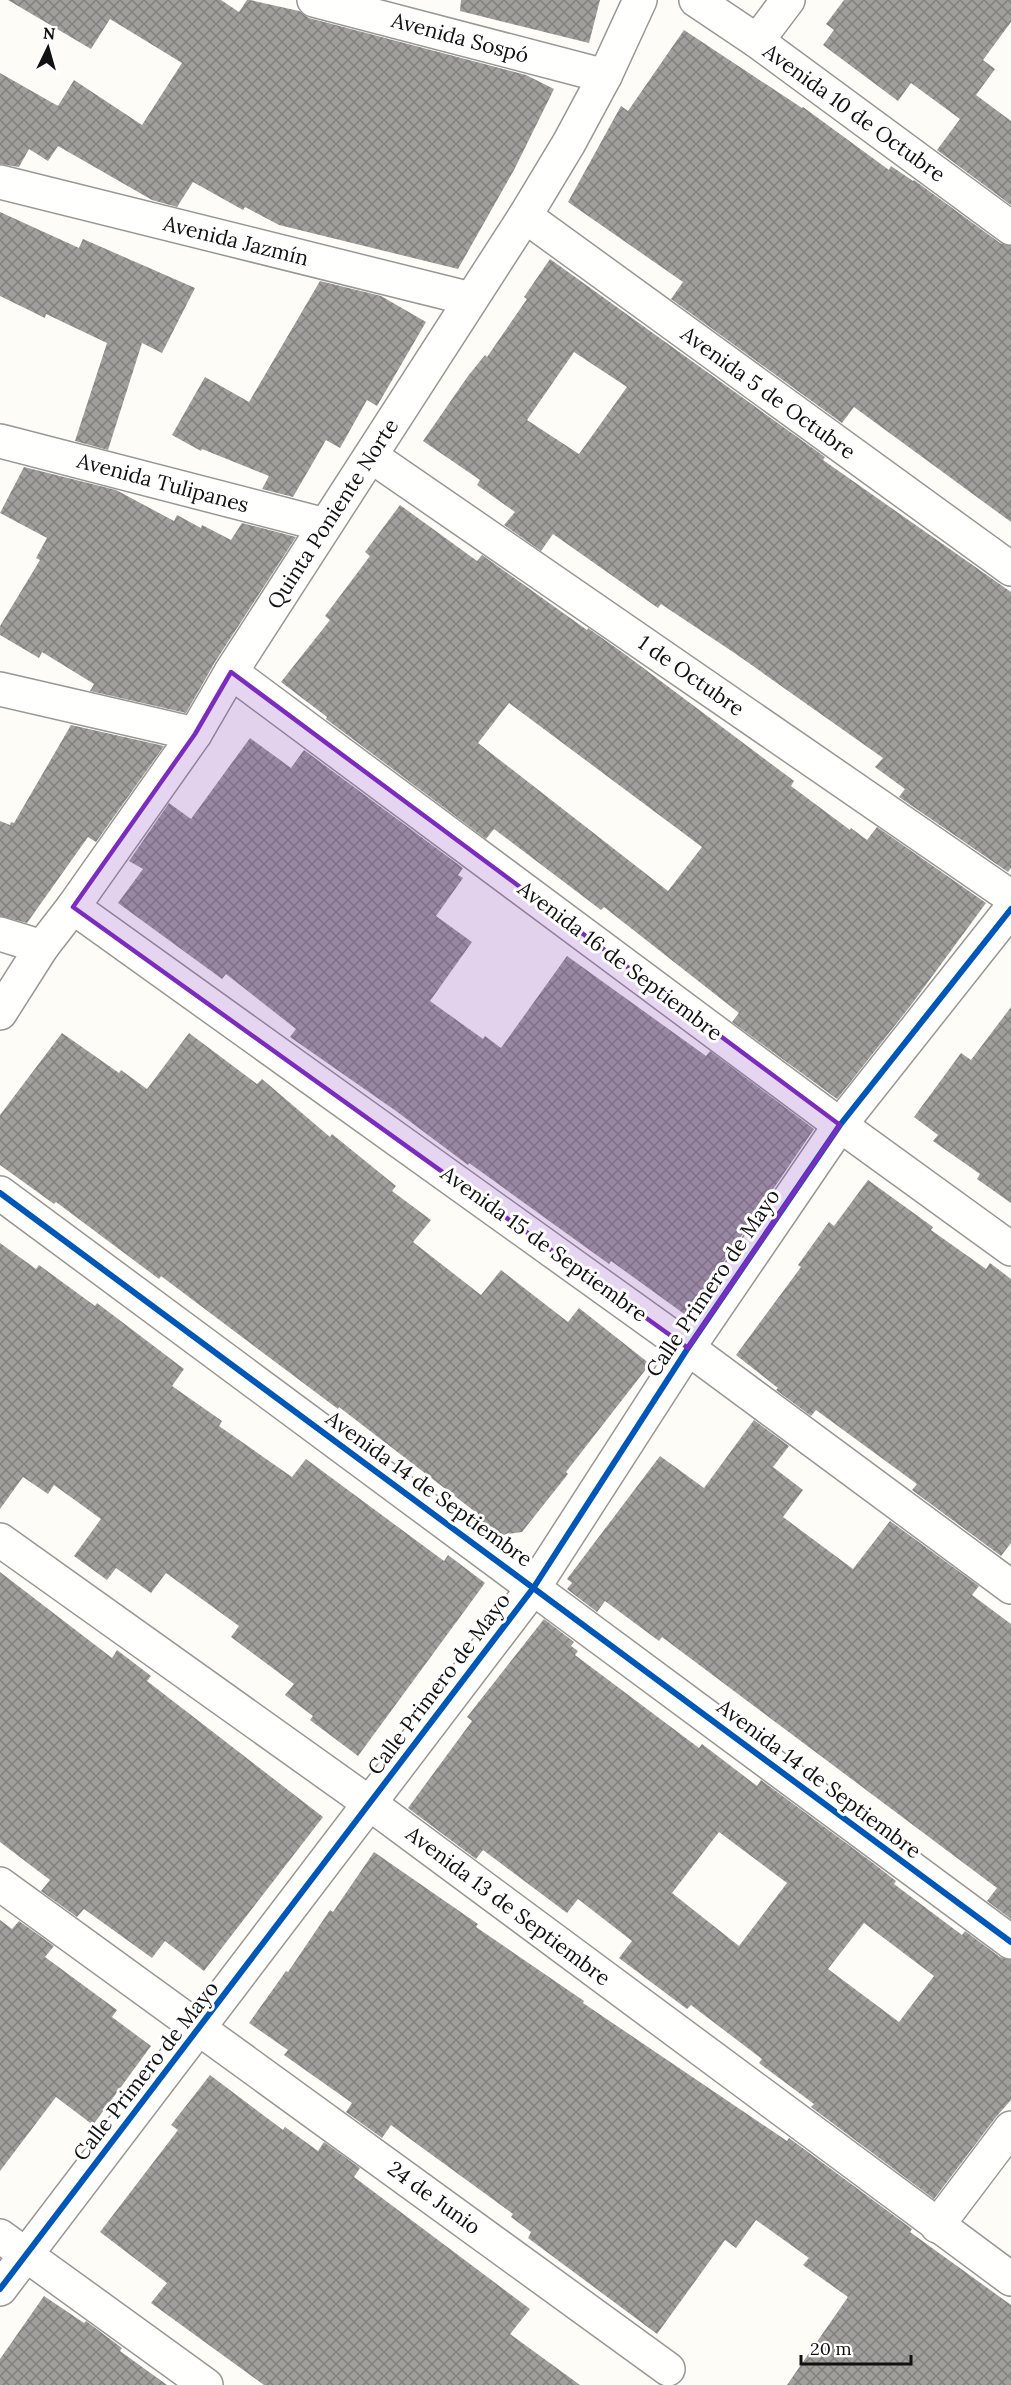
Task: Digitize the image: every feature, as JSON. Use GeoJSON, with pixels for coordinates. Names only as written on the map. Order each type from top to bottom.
{"type":"FeatureCollection","features":[{"type":"Feature","properties":{"kind":"street","name":"Avenida Sospó"},"geometry":{"type":"LineString","coordinates":[[314,0],[605,76]]}},
{"type":"Feature","properties":{"kind":"street","name":"Quinta Poniente Norte"},"geometry":{"type":"LineString","coordinates":[[0,1013],[42,947],[73,907],[195,734],[231,672],[525,216],[569,143],[605,76],[640,0]]}},
{"type":"Feature","properties":{"kind":"street","name":"Avenida 10 de Octubre"},"geometry":{"type":"LineString","coordinates":[[696,0],[757,41],[1011,228]]}},
{"type":"Feature","properties":{"kind":"street"},"geometry":{"type":"LineString","coordinates":[[757,41],[788,0]]}},
{"type":"Feature","properties":{"kind":"street","name":"Avenida Jazmín"},"geometry":{"type":"LineString","coordinates":[[0,182],[471,299]]}},
{"type":"Feature","properties":{"kind":"street","name":"Avenida 5 de Octubre"},"geometry":{"type":"LineString","coordinates":[[525,216],[1011,569]]}},
{"type":"Feature","properties":{"kind":"street","name":"Avenida Tulipanes"},"geometry":{"type":"LineString","coordinates":[[0,441],[325,525]]}},
{"type":"Feature","properties":{"kind":"street","name":"1 de Octubre"},"geometry":{"type":"LineString","coordinates":[[371,456],[1011,897]]}},
{"type":"Feature","properties":{"kind":"street","name":"Avenida 16 de Septiembre"},"geometry":{"type":"LineString","coordinates":[[231,672],[840,1125],[1011,1249]]}},
{"type":"Feature","properties":{"kind":"street"},"geometry":{"type":"LineString","coordinates":[[0,688],[195,734]]}},
{"type":"Feature","properties":{"kind":"street","name":"Avenida 15 de Septiembre"},"geometry":{"type":"LineString","coordinates":[[73,907],[688,1347],[1011,1587]]}},
{"type":"Feature","properties":{"kind":"street","name":"Calle Primero de Mayo"},"geometry":{"type":"LineString","coordinates":[[0,2289],[12,2245],[200,2028],[534,1587],[688,1347],[840,1125],[1011,909]]}},
{"type":"Feature","properties":{"kind":"street"},"geometry":{"type":"LineString","coordinates":[[0,934],[42,947]]}},
{"type":"Feature","properties":{"kind":"street","name":"Avenida 14 de Septiembre"},"geometry":{"type":"LineString","coordinates":[[0,1193],[1011,1942]]}},
{"type":"Feature","properties":{"kind":"street","name":"Avenida 13 de Septiembre"},"geometry":{"type":"LineString","coordinates":[[0,1540],[369,1803],[1011,2279]]}},
{"type":"Feature","properties":{"kind":"street","name":"24 de Junio"},"geometry":{"type":"LineString","coordinates":[[0,1884],[668,2368]]}},
{"type":"Feature","properties":{"kind":"street"},"geometry":{"type":"LineString","coordinates":[[937,2226],[1011,2128]]}},
{"type":"Feature","properties":{"kind":"street"},"geometry":{"type":"LineString","coordinates":[[12,2245],[206,2385]]}},
{"type":"Feature","properties":{"kind":"highlighted area"},"geometry":{"type":"Polygon","coordinates":[[[231,672],[840,1125],[688,1348],[73,907],[195,734],[231,672]]]}},
{"type":"Feature","properties":{"kind":"building"},"geometry":{"type":"Polygon","coordinates":[[[8,0],[221,0],[239,12],[247,0],[250,0],[299,11],[309,18],[526,75],[554,89],[514,170],[458,269],[279,225],[245,207],[243,210],[193,182],[177,207],[152,200],[58,146],[48,161],[29,149],[19,167],[0,164],[0,73],[58,106],[74,80],[142,125],[182,63],[110,19],[91,49],[8,0]]]}},
{"type":"Feature","properties":{"kind":"building"},"geometry":{"type":"Polygon","coordinates":[[[461,0],[600,0],[589,43],[460,11],[461,0]]]}},
{"type":"Feature","properties":{"kind":"building"},"geometry":{"type":"Polygon","coordinates":[[[844,0],[1011,0],[1011,22],[983,60],[995,69],[976,95],[1011,121],[1011,205],[937,150],[960,119],[911,83],[898,101],[823,45],[834,30],[826,24],[844,0]]]}},
{"type":"Feature","properties":{"kind":"building"},"geometry":{"type":"Polygon","coordinates":[[[684,30],[803,107],[889,170],[891,166],[914,180],[1000,243],[1011,246],[1011,522],[854,407],[842,423],[671,299],[683,282],[568,202],[621,106],[628,111],[684,30]]]}},
{"type":"Feature","properties":{"kind":"building"},"geometry":{"type":"Polygon","coordinates":[[[0,212],[79,248],[83,239],[195,288],[162,353],[142,343],[108,450],[75,441],[107,343],[46,314],[45,318],[0,296],[0,212]]]}},
{"type":"Feature","properties":{"kind":"building"},"geometry":{"type":"Polygon","coordinates":[[[550,259],[825,457],[823,460],[1011,592],[1011,868],[1008,872],[899,797],[905,789],[875,767],[883,758],[736,654],[661,604],[658,608],[553,534],[541,551],[504,525],[515,512],[477,485],[480,480],[423,441],[468,376],[485,355],[487,357],[527,299],[524,297],[550,259]],[[574,352],[527,420],[579,454],[627,387],[574,352]]]}},
{"type":"Feature","properties":{"kind":"building"},"geometry":{"type":"Polygon","coordinates":[[[320,281],[381,296],[426,322],[377,406],[367,400],[340,448],[326,440],[293,497],[262,489],[269,476],[202,449],[201,451],[172,435],[205,377],[249,402],[320,281]]]}},
{"type":"Feature","properties":{"kind":"building"},"geometry":{"type":"Polygon","coordinates":[[[24,467],[116,490],[174,521],[177,515],[231,540],[242,523],[296,537],[215,662],[186,713],[90,691],[94,684],[42,652],[39,658],[0,635],[0,626],[40,560],[36,558],[47,538],[0,513],[24,467]]]}},
{"type":"Feature","properties":{"kind":"building"},"geometry":{"type":"Polygon","coordinates":[[[400,505],[477,561],[482,555],[626,655],[794,781],[791,786],[850,830],[851,828],[867,840],[877,827],[986,903],[911,1005],[837,1099],[732,1022],[739,1013],[604,907],[601,910],[494,829],[486,839],[326,719],[327,717],[281,682],[330,620],[325,616],[370,556],[365,552],[400,505]],[[509,703],[478,743],[668,891],[702,847],[509,703]]]}},
{"type":"Feature","properties":{"kind":"building"},"geometry":{"type":"Polygon","coordinates":[[[71,725],[164,746],[96,842],[88,837],[27,923],[0,916],[0,821],[10,825],[11,822],[14,823],[71,725]]]}},
{"type":"Feature","properties":{"kind":"building"},"geometry":{"type":"Polygon","coordinates":[[[250,738],[291,768],[304,750],[463,868],[458,875],[463,878],[436,916],[472,942],[430,1001],[483,1039],[485,1036],[501,1048],[567,956],[706,1056],[710,1051],[814,1129],[687,1316],[611,1261],[609,1264],[469,1163],[468,1165],[396,1111],[290,1037],[296,1029],[226,974],[222,979],[118,903],[143,869],[129,861],[169,803],[191,819],[250,738]]]}},
{"type":"Feature","properties":{"kind":"building"},"geometry":{"type":"Polygon","coordinates":[[[1011,1007],[1011,1203],[977,1179],[980,1174],[933,1141],[938,1135],[914,1117],[961,1053],[971,1060],[1011,1007]]]}},
{"type":"Feature","properties":{"kind":"building"},"geometry":{"type":"Polygon","coordinates":[[[62,1033],[119,1073],[121,1070],[147,1089],[189,1033],[257,1084],[262,1079],[330,1137],[332,1134],[396,1186],[392,1191],[431,1220],[413,1242],[481,1295],[501,1270],[568,1322],[579,1308],[650,1364],[522,1532],[495,1536],[474,1521],[478,1514],[339,1407],[338,1409],[161,1276],[159,1279],[56,1202],[54,1204],[0,1165],[0,1115],[62,1033]]]}},
{"type":"Feature","properties":{"kind":"building"},"geometry":{"type":"Polygon","coordinates":[[[868,1180],[933,1227],[931,1230],[986,1269],[990,1263],[1011,1279],[1011,1543],[1001,1556],[912,1490],[917,1484],[816,1410],[811,1416],[776,1390],[778,1388],[736,1355],[801,1267],[798,1265],[829,1222],[834,1226],[868,1180]]]}},
{"type":"Feature","properties":{"kind":"building"},"geometry":{"type":"Polygon","coordinates":[[[0,1243],[36,1269],[39,1265],[95,1306],[97,1303],[184,1369],[172,1386],[222,1421],[219,1426],[292,1477],[306,1459],[444,1561],[448,1555],[485,1583],[358,1756],[310,1720],[313,1716],[285,1695],[294,1684],[231,1637],[239,1626],[166,1573],[151,1593],[116,1568],[107,1580],[74,1556],[101,1519],[54,1485],[48,1494],[23,1477],[0,1509],[0,1243]]]}},
{"type":"Feature","properties":{"kind":"building"},"geometry":{"type":"Polygon","coordinates":[[[754,1420],[789,1446],[773,1467],[803,1490],[783,1517],[853,1569],[890,1521],[979,1586],[972,1595],[1011,1624],[1011,1919],[987,1901],[997,1888],[662,1637],[659,1641],[605,1601],[597,1612],[567,1589],[572,1583],[567,1579],[660,1456],[704,1488],[754,1420]]]}},
{"type":"Feature","properties":{"kind":"building"},"geometry":{"type":"Polygon","coordinates":[[[0,1572],[112,1658],[117,1650],[151,1676],[147,1681],[323,1817],[204,1971],[165,1941],[152,1958],[84,1909],[77,1917],[41,1891],[50,1880],[0,1842],[0,1572]]]}},
{"type":"Feature","properties":{"kind":"building"},"geometry":{"type":"Polygon","coordinates":[[[544,1619],[574,1642],[571,1646],[578,1651],[575,1655],[699,1748],[702,1744],[757,1786],[761,1780],[873,1863],[896,1881],[894,1884],[962,1935],[965,1931],[1000,1957],[1011,1960],[1011,2100],[934,2199],[811,2107],[814,2104],[759,2063],[762,2059],[691,2005],[687,2009],[619,1958],[632,1941],[578,1899],[567,1913],[483,1850],[476,1859],[408,1808],[472,1721],[467,1717],[544,1619]],[[719,1832],[672,1893],[739,1946],[787,1883],[719,1832]],[[864,1923],[828,1969],[899,2022],[934,1976],[864,1923]]]}},
{"type":"Feature","properties":{"kind":"building"},"geometry":{"type":"Polygon","coordinates":[[[374,1852],[478,1924],[476,1927],[584,2001],[583,2003],[787,2141],[789,2138],[912,2229],[910,2232],[1011,2305],[1011,2385],[787,2385],[848,2297],[803,2265],[809,2258],[756,2220],[736,2248],[725,2240],[657,2334],[528,2238],[531,2232],[511,2217],[513,2214],[391,2125],[382,2138],[346,2112],[352,2103],[284,2055],[288,2050],[249,2023],[286,1971],[288,1972],[330,1910],[333,1912],[374,1852]]]}},
{"type":"Feature","properties":{"kind":"building"},"geometry":{"type":"Polygon","coordinates":[[[0,1920],[12,1929],[19,1921],[54,1946],[45,1957],[117,2010],[112,2017],[151,2046],[93,2125],[56,2097],[0,2171],[0,1920]]]}},
{"type":"Feature","properties":{"kind":"building"},"geometry":{"type":"Polygon","coordinates":[[[210,2075],[283,2130],[285,2127],[318,2151],[324,2142],[360,2168],[354,2177],[530,2309],[510,2334],[580,2385],[264,2385],[151,2303],[167,2283],[100,2232],[178,2130],[171,2125],[210,2075]]]}},
{"type":"Feature","properties":{"kind":"building"},"geometry":{"type":"Polygon","coordinates":[[[44,2296],[84,2323],[86,2321],[122,2348],[120,2351],[167,2385],[0,2385],[0,2359],[44,2296]]]}},
{"type":"Feature","properties":{"kind":"cycle path"},"geometry":{"type":"LineString","coordinates":[[0,2289],[534,1587],[688,1348],[840,1125],[1011,909]]}},
{"type":"Feature","properties":{"kind":"cycle path"},"geometry":{"type":"LineString","coordinates":[[0,1193],[1011,1942]]}}]}
